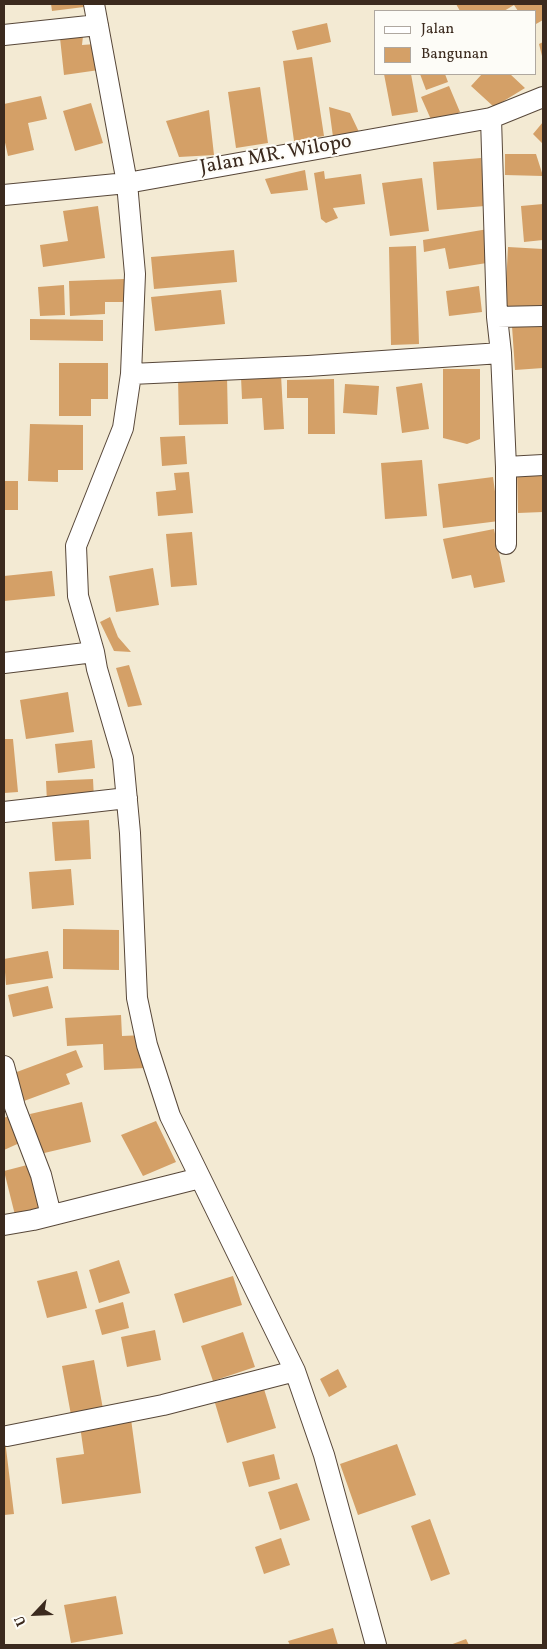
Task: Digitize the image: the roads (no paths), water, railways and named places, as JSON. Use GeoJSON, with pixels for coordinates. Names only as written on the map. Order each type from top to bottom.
{"type":"FeatureCollection","features":[{"type":"Feature","properties":{"kind":"street"},"geometry":{"type":"LineString","coordinates":[[94,4],[127,183],[135,274],[131,374],[123,428],[76,546],[78,596],[123,758],[130,833],[136,998],[147,1045],[170,1116],[295,1371],[324,1455],[376,1645]]}},
{"type":"Feature","properties":{"kind":"street"},"geometry":{"type":"LineString","coordinates":[[4,35],[98,25]]}},
{"type":"Feature","properties":{"kind":"street","name":"Jalan MR. Wilopo"},"geometry":{"type":"LineString","coordinates":[[4,195],[127,183],[491,118],[543,97]]}},
{"type":"Feature","properties":{"kind":"street"},"geometry":{"type":"LineString","coordinates":[[491,118],[497,318],[501,353],[506,467],[506,544]]}},
{"type":"Feature","properties":{"kind":"street"},"geometry":{"type":"LineString","coordinates":[[497,318],[543,316]]}},
{"type":"Feature","properties":{"kind":"street"},"geometry":{"type":"LineString","coordinates":[[131,374],[308,366],[501,353]]}},
{"type":"Feature","properties":{"kind":"street"},"geometry":{"type":"LineString","coordinates":[[506,467],[543,465]]}},
{"type":"Feature","properties":{"kind":"street"},"geometry":{"type":"LineString","coordinates":[[4,664],[94,652]]}},
{"type":"Feature","properties":{"kind":"street"},"geometry":{"type":"LineString","coordinates":[[4,812],[127,798]]}},
{"type":"Feature","properties":{"kind":"street"},"geometry":{"type":"LineString","coordinates":[[4,1066],[16,1107],[41,1175],[51,1214]]}},
{"type":"Feature","properties":{"kind":"street"},"geometry":{"type":"LineString","coordinates":[[4,1225],[200,1178]]}},
{"type":"Feature","properties":{"kind":"street"},"geometry":{"type":"LineString","coordinates":[[7,1436],[163,1405],[295,1371]]}}]}
